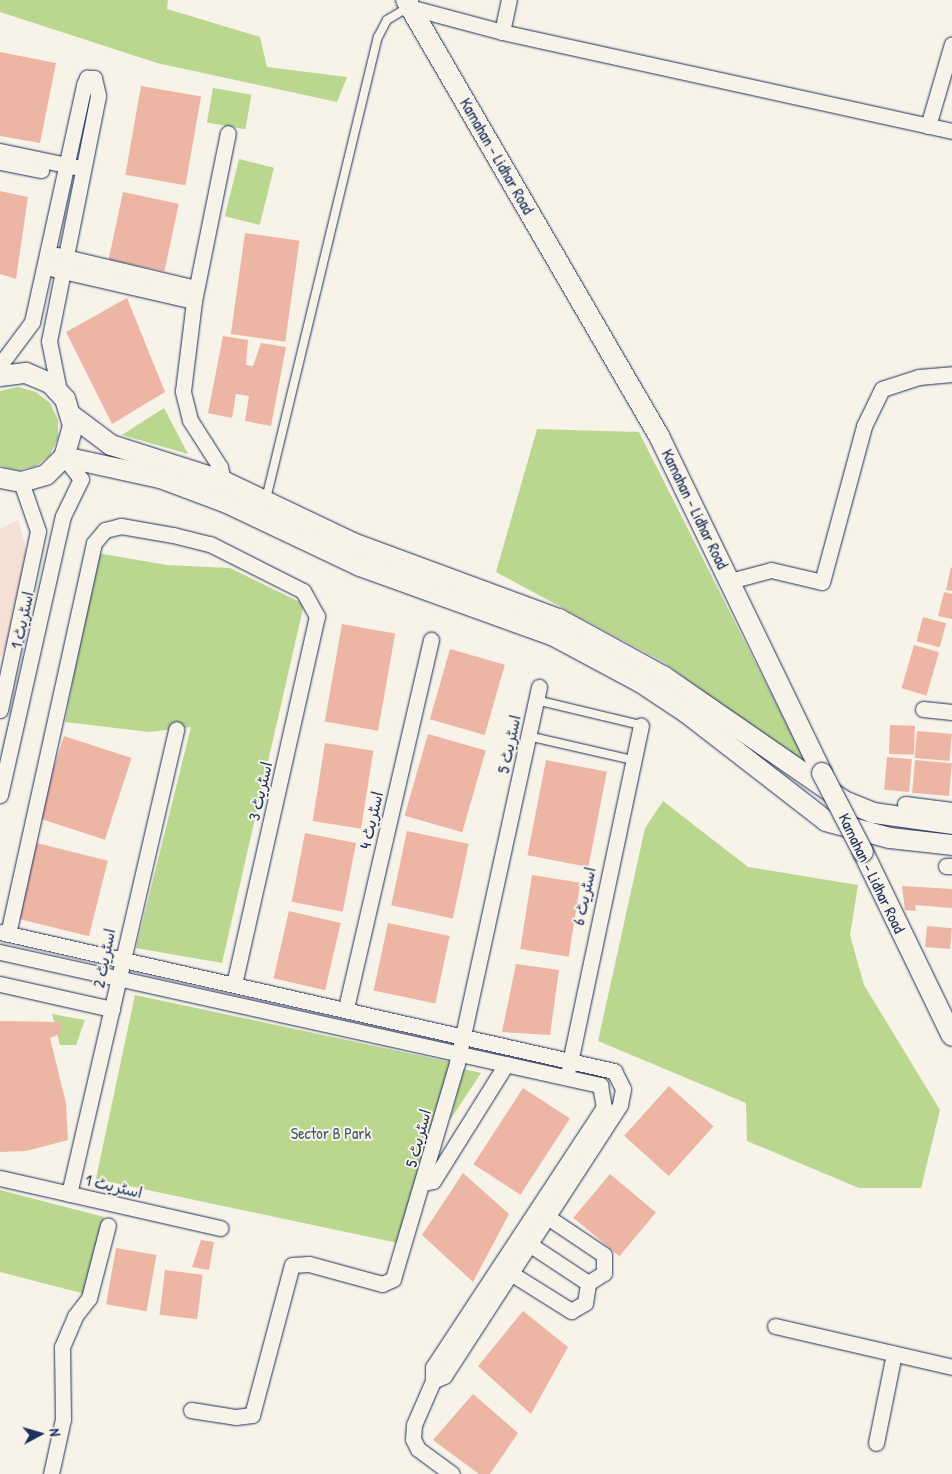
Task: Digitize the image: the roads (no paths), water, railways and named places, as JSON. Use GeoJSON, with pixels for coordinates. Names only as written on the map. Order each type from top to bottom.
{"type":"FeatureCollection","features":[{"type":"Feature","properties":{"kind":"street"},"geometry":{"type":"LineString","coordinates":[[502,32],[509,0]]}},
{"type":"Feature","properties":{"kind":"street"},"geometry":{"type":"LineString","coordinates":[[408,3],[502,32],[952,131]]}},
{"type":"Feature","properties":{"kind":"street","name":"Kamahan - Lidhar Road"},"geometry":{"type":"LineString","coordinates":[[408,3],[659,436],[952,1036]]}},
{"type":"Feature","properties":{"kind":"street"},"geometry":{"type":"LineString","coordinates":[[928,126],[952,44]]}},
{"type":"Feature","properties":{"kind":"street"},"geometry":{"type":"LineString","coordinates":[[0,365],[32,322],[67,171],[84,85],[87,78],[94,78],[98,96],[49,342],[59,391],[71,415],[72,437],[64,457],[46,475],[21,482],[0,478]]}},
{"type":"Feature","properties":{"kind":"street"},"geometry":{"type":"LineString","coordinates":[[223,481],[220,467],[190,420],[183,392],[195,294],[228,133]]}},
{"type":"Feature","properties":{"kind":"street"},"geometry":{"type":"LineString","coordinates":[[0,151],[67,171]]}},
{"type":"Feature","properties":{"kind":"street"},"geometry":{"type":"LineString","coordinates":[[0,162],[67,171],[81,170],[82,178]]}},
{"type":"Feature","properties":{"kind":"street"},"geometry":{"type":"LineString","coordinates":[[47,260],[195,294]]}},
{"type":"Feature","properties":{"kind":"street"},"geometry":{"type":"LineString","coordinates":[[0,376],[26,373],[59,391]]}},
{"type":"Feature","properties":{"kind":"street"},"geometry":{"type":"LineString","coordinates":[[730,581],[771,570],[822,582],[864,426],[882,389],[919,377],[952,374]]}},
{"type":"Feature","properties":{"kind":"street"},"geometry":{"type":"LineString","coordinates":[[71,415],[111,445],[223,481],[353,543],[487,600],[640,682],[826,821],[890,838],[952,845]]}},
{"type":"Feature","properties":{"kind":"street"},"geometry":{"type":"LineString","coordinates":[[64,457],[160,478],[227,504],[360,566],[487,600],[544,612],[663,676],[844,801],[874,813],[952,824]]}},
{"type":"Feature","properties":{"kind":"street","name":"اسٹریٹ 1"},"geometry":{"type":"LineString","coordinates":[[0,794],[63,516],[81,479],[64,457]]}},
{"type":"Feature","properties":{"kind":"street","name":"اسٹریٹ 1"},"geometry":{"type":"LineString","coordinates":[[0,710],[38,532],[21,482]]}},
{"type":"Feature","properties":{"kind":"street","name":"اسٹریٹ 3"},"geometry":{"type":"LineString","coordinates":[[4,933],[90,555],[98,536],[121,526],[210,544],[303,591],[315,606],[317,616],[234,982]]}},
{"type":"Feature","properties":{"kind":"street","name":"اسٹریٹ 4"},"geometry":{"type":"LineString","coordinates":[[346,1008],[431,640]]}},
{"type":"Feature","properties":{"kind":"street","name":"اسٹریٹ 5"},"geometry":{"type":"LineString","coordinates":[[191,1410],[236,1417],[252,1414],[292,1265],[309,1264],[389,1283],[424,1183],[460,1052],[537,694]]}},
{"type":"Feature","properties":{"kind":"street"},"geometry":{"type":"LineString","coordinates":[[923,708],[951,707]]}},
{"type":"Feature","properties":{"kind":"street","name":"اسٹریٹ 6"},"geometry":{"type":"LineString","coordinates":[[566,1076],[572,1058],[600,902],[641,725]]}},
{"type":"Feature","properties":{"kind":"street","name":"اسٹریٹ 2"},"geometry":{"type":"LineString","coordinates":[[69,1194],[112,1010],[120,957],[176,730]]}},
{"type":"Feature","properties":{"kind":"street"},"geometry":{"type":"LineString","coordinates":[[905,804],[952,810]]}},
{"type":"Feature","properties":{"kind":"street"},"geometry":{"type":"LineString","coordinates":[[4,933],[234,982],[463,1036],[572,1058],[614,1071],[622,1083],[620,1104],[549,1218],[525,1241],[512,1274],[444,1376],[433,1381]]}},
{"type":"Feature","properties":{"kind":"street"},"geometry":{"type":"LineString","coordinates":[[0,952],[460,1052],[506,1064],[589,1080],[603,1089]]}},
{"type":"Feature","properties":{"kind":"street"},"geometry":{"type":"LineString","coordinates":[[0,984],[112,1010]]}},
{"type":"Feature","properties":{"kind":"street"},"geometry":{"type":"LineString","coordinates":[[424,1183],[433,1181],[506,1064]]}},
{"type":"Feature","properties":{"kind":"street"},"geometry":{"type":"LineString","coordinates":[[603,1089],[622,1083]]}},
{"type":"Feature","properties":{"kind":"street"},"geometry":{"type":"LineString","coordinates":[[452,1474],[418,1449],[414,1439],[414,1425],[433,1381],[433,1367],[525,1241],[604,1107],[603,1089]]}},
{"type":"Feature","properties":{"kind":"street","name":"اسٹریٹ 1"},"geometry":{"type":"LineString","coordinates":[[0,1178],[220,1228]]}},
{"type":"Feature","properties":{"kind":"street"},"geometry":{"type":"LineString","coordinates":[[512,1274],[571,1311],[585,1302],[588,1283],[604,1273],[604,1255],[549,1218]]}},
{"type":"Feature","properties":{"kind":"street"},"geometry":{"type":"LineString","coordinates":[[51,1474],[62,1419],[62,1347],[75,1316],[89,1298],[108,1225]]}},
{"type":"Feature","properties":{"kind":"street"},"geometry":{"type":"LineString","coordinates":[[525,1241],[588,1283]]}},
{"type":"Feature","properties":{"kind":"street"},"geometry":{"type":"LineString","coordinates":[[775,1326],[952,1368]]}},
{"type":"Feature","properties":{"kind":"street"},"geometry":{"type":"LineString","coordinates":[[876,1443],[894,1354]]}},
{"type":"Feature","properties":{"kind":"lane"},"geometry":{"type":"LineString","coordinates":[[266,501],[378,37],[387,20],[408,3]]}},
{"type":"Feature","properties":{"kind":"lane"},"geometry":{"type":"LineString","coordinates":[[537,694],[641,725]]}},
{"type":"Feature","properties":{"kind":"lane"},"geometry":{"type":"LineString","coordinates":[[528,736],[633,760]]}},
{"type":"Feature","properties":{"kind":"park label","name":"Sector B Park"},"geometry":{"type":"Point","coordinates":[331,1133]}}]}
